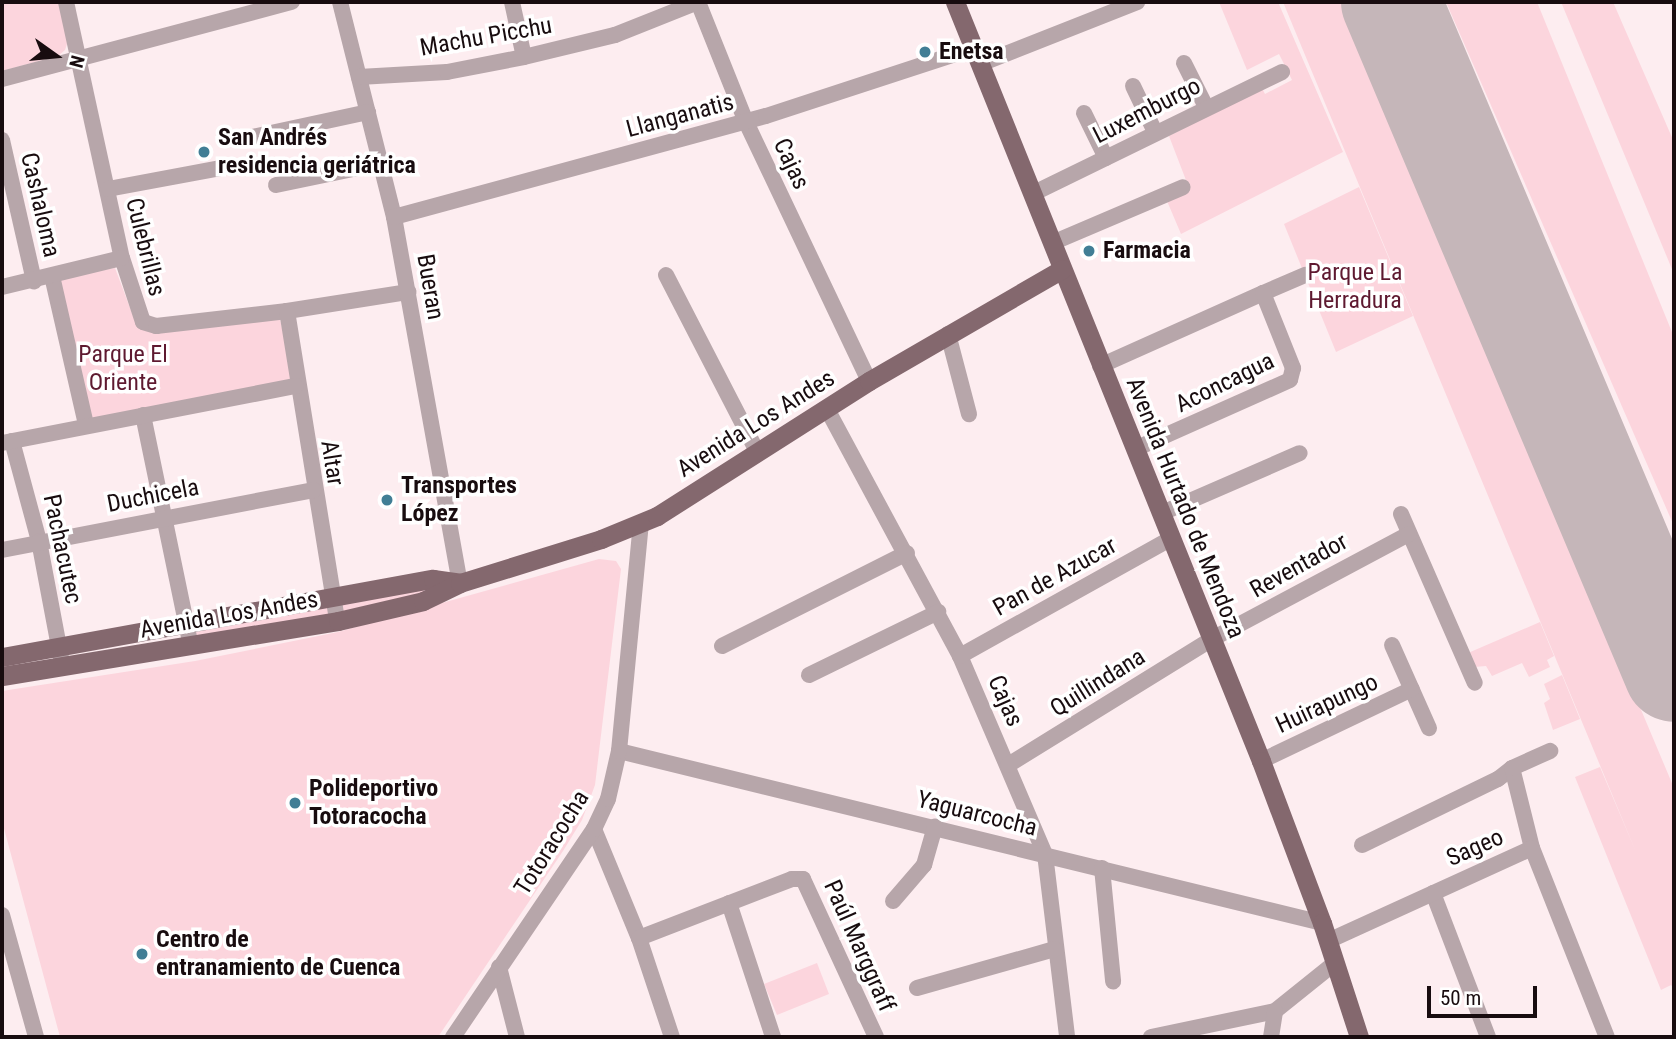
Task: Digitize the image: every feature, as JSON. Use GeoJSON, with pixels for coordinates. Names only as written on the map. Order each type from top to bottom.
{"type":"FeatureCollection","features":[{"type":"Feature","properties":{"kind":"main road","name":"Avenida Hurtado de Mendoza"},"geometry":{"type":"LineString","coordinates":[[955,2],[1261,761],[1325,932],[1359,1037]]}},
{"type":"Feature","properties":{"kind":"main road","name":"Avenida Los Andes"},"geometry":{"type":"LineString","coordinates":[[2,657],[61,659],[191,646],[337,621],[423,601],[460,583],[640,524],[758,453],[869,381],[1062,269]]}},
{"type":"Feature","properties":{"kind":"main road","name":"Avenida Los Andes"},"geometry":{"type":"LineString","coordinates":[[2,676],[184,626],[433,579],[460,583]]}},
{"type":"Feature","properties":{"kind":"street","name":"Culebrillas"},"geometry":{"type":"LineString","coordinates":[[66,2],[122,258],[136,310],[150,326],[287,311],[409,292]]}},
{"type":"Feature","properties":{"kind":"street"},"geometry":{"type":"LineString","coordinates":[[2,79],[292,2]]}},
{"type":"Feature","properties":{"kind":"street","name":"Bueran"},"geometry":{"type":"LineString","coordinates":[[340,2],[394,217],[460,583]]}},
{"type":"Feature","properties":{"kind":"street"},"geometry":{"type":"LineString","coordinates":[[512,2],[524,57]]}},
{"type":"Feature","properties":{"kind":"street","name":"Machu Picchu"},"geometry":{"type":"LineString","coordinates":[[359,77],[446,72],[524,57],[615,35],[698,2]]}},
{"type":"Feature","properties":{"kind":"street","name":"Cajas"},"geometry":{"type":"LineString","coordinates":[[698,2],[746,122],[869,381]]}},
{"type":"Feature","properties":{"kind":"street","name":"Llanganatis"},"geometry":{"type":"LineString","coordinates":[[394,217],[746,122],[977,56],[1119,5],[1137,2]]}},
{"type":"Feature","properties":{"kind":"street"},"geometry":{"type":"LineString","coordinates":[[1184,63],[1206,107]]}},
{"type":"Feature","properties":{"kind":"street","name":"Luxemburgo"},"geometry":{"type":"LineString","coordinates":[[1034,193],[1282,72]]}},
{"type":"Feature","properties":{"kind":"street"},"geometry":{"type":"LineString","coordinates":[[1133,86],[1155,132]]}},
{"type":"Feature","properties":{"kind":"street"},"geometry":{"type":"LineString","coordinates":[[243,139],[368,112]]}},
{"type":"Feature","properties":{"kind":"street"},"geometry":{"type":"LineString","coordinates":[[1084,113],[1106,158]]}},
{"type":"Feature","properties":{"kind":"street","name":"Cashaloma"},"geometry":{"type":"LineString","coordinates":[[2,140],[34,281]]}},
{"type":"Feature","properties":{"kind":"street"},"geometry":{"type":"LineString","coordinates":[[276,185],[381,163]]}},
{"type":"Feature","properties":{"kind":"street"},"geometry":{"type":"LineString","coordinates":[[108,189],[220,168]]}},
{"type":"Feature","properties":{"kind":"street"},"geometry":{"type":"LineString","coordinates":[[1052,243],[1183,187]]}},
{"type":"Feature","properties":{"kind":"street"},"geometry":{"type":"LineString","coordinates":[[2,287],[122,258]]}},
{"type":"Feature","properties":{"kind":"street"},"geometry":{"type":"LineString","coordinates":[[666,275],[758,453]]}},
{"type":"Feature","properties":{"kind":"street"},"geometry":{"type":"LineString","coordinates":[[1100,366],[1305,275]]}},
{"type":"Feature","properties":{"kind":"street","name":"Cashaloma"},"geometry":{"type":"LineString","coordinates":[[52,276],[86,424]]}},
{"type":"Feature","properties":{"kind":"street","name":"Aconcagua"},"geometry":{"type":"LineString","coordinates":[[1135,449],[1290,380],[1293,368],[1263,293]]}},
{"type":"Feature","properties":{"kind":"street","name":"Altar"},"geometry":{"type":"LineString","coordinates":[[287,311],[296,386],[337,621]]}},
{"type":"Feature","properties":{"kind":"street"},"geometry":{"type":"LineString","coordinates":[[948,334],[969,414]]}},
{"type":"Feature","properties":{"kind":"street"},"geometry":{"type":"LineString","coordinates":[[7,442],[86,424],[296,386]]}},
{"type":"Feature","properties":{"kind":"street","name":"Cajas"},"geometry":{"type":"LineString","coordinates":[[827,409],[907,553],[960,656],[1045,854],[1067,1037]]}},
{"type":"Feature","properties":{"kind":"street"},"geometry":{"type":"LineString","coordinates":[[143,415],[161,517],[184,626],[191,646]]}},
{"type":"Feature","properties":{"kind":"street","name":"Pachacutec"},"geometry":{"type":"LineString","coordinates":[[7,442],[40,541],[61,659]]}},
{"type":"Feature","properties":{"kind":"street"},"geometry":{"type":"LineString","coordinates":[[1162,513],[1300,453]]}},
{"type":"Feature","properties":{"kind":"street","name":"Duchicela"},"geometry":{"type":"LineString","coordinates":[[2,550],[161,517],[313,490]]}},
{"type":"Feature","properties":{"kind":"street"},"geometry":{"type":"LineString","coordinates":[[1401,514],[1475,683]]}},
{"type":"Feature","properties":{"kind":"street","name":"Totoracocha"},"geometry":{"type":"LineString","coordinates":[[453,1037],[594,829],[608,799],[619,751],[640,524]]}},
{"type":"Feature","properties":{"kind":"street","name":"Reventador"},"geometry":{"type":"LineString","coordinates":[[1212,639],[1409,534]]}},
{"type":"Feature","properties":{"kind":"street","name":"Pan de Azucar"},"geometry":{"type":"LineString","coordinates":[[960,656],[1172,538]]}},
{"type":"Feature","properties":{"kind":"street"},"geometry":{"type":"LineString","coordinates":[[722,646],[907,553]]}},
{"type":"Feature","properties":{"kind":"street"},"geometry":{"type":"LineString","coordinates":[[809,676],[938,612]]}},
{"type":"Feature","properties":{"kind":"street","name":"Quillindana"},"geometry":{"type":"LineString","coordinates":[[1008,765],[1212,639]]}},
{"type":"Feature","properties":{"kind":"street","name":"Huirapungo"},"geometry":{"type":"LineString","coordinates":[[1392,645],[1429,728]]}},
{"type":"Feature","properties":{"kind":"street","name":"Huirapungo"},"geometry":{"type":"LineString","coordinates":[[1261,761],[1412,689]]}},
{"type":"Feature","properties":{"kind":"street","name":"Yaguarcocha"},"geometry":{"type":"LineString","coordinates":[[619,751],[1102,868],[1325,932]]}},
{"type":"Feature","properties":{"kind":"street"},"geometry":{"type":"LineString","coordinates":[[1362,845],[1550,751]]}},
{"type":"Feature","properties":{"kind":"street"},"geometry":{"type":"LineString","coordinates":[[1512,768],[1532,848]]}},
{"type":"Feature","properties":{"kind":"street"},"geometry":{"type":"LineString","coordinates":[[893,901],[924,865],[935,827]]}},
{"type":"Feature","properties":{"kind":"street"},"geometry":{"type":"LineString","coordinates":[[594,829],[639,938],[673,1037]]}},
{"type":"Feature","properties":{"kind":"street","name":"Sageo"},"geometry":{"type":"LineString","coordinates":[[1325,932],[1433,893],[1532,848],[1607,1037]]}},
{"type":"Feature","properties":{"kind":"street"},"geometry":{"type":"LineString","coordinates":[[1102,868],[1113,981]]}},
{"type":"Feature","properties":{"kind":"street","name":"Paúl Marggraff"},"geometry":{"type":"LineString","coordinates":[[639,938],[792,879],[810,885],[853,995],[876,1037]]}},
{"type":"Feature","properties":{"kind":"street"},"geometry":{"type":"LineString","coordinates":[[1433,893],[1488,1037]]}},
{"type":"Feature","properties":{"kind":"street"},"geometry":{"type":"LineString","coordinates":[[729,903],[773,1037]]}},
{"type":"Feature","properties":{"kind":"street"},"geometry":{"type":"LineString","coordinates":[[2,915],[8,964],[36,1037]]}},
{"type":"Feature","properties":{"kind":"street"},"geometry":{"type":"LineString","coordinates":[[917,988],[1055,949]]}},
{"type":"Feature","properties":{"kind":"street"},"geometry":{"type":"LineString","coordinates":[[1151,1037],[1275,1012],[1335,963]]}},
{"type":"Feature","properties":{"kind":"street"},"geometry":{"type":"LineString","coordinates":[[499,967],[517,1037]]}},
{"type":"Feature","properties":{"kind":"street"},"geometry":{"type":"LineString","coordinates":[[1271,1037],[1275,1012]]}},
{"type":"Feature","properties":{"kind":"green space"},"geometry":{"type":"Polygon","coordinates":[[[2,2],[59,2],[68,41],[65,50],[58,56],[2,71],[2,2]]]}},
{"type":"Feature","properties":{"kind":"green space"},"geometry":{"type":"Polygon","coordinates":[[[1219,2],[1278,2],[1343,152],[1181,234],[1167,201],[1189,188],[1169,136],[1262,88],[1265,94],[1292,80],[1279,54],[1247,70],[1219,2]]]}},
{"type":"Feature","properties":{"kind":"green space"},"geometry":{"type":"Polygon","coordinates":[[[1283,2],[1343,2],[1674,788],[1674,989],[1671,985],[1661,990],[1575,777],[1600,767],[1636,852],[1283,2]]]}},
{"type":"Feature","properties":{"kind":"green space"},"geometry":{"type":"Polygon","coordinates":[[[1446,2],[1537,2],[1674,337],[1674,526],[1446,2]]]}},
{"type":"Feature","properties":{"kind":"green space"},"geometry":{"type":"Polygon","coordinates":[[[1561,2],[1613,2],[1674,142],[1674,274],[1561,2]]]}},
{"type":"Feature","properties":{"kind":"green space","name":"Parque La Herradura"},"geometry":{"type":"Polygon","coordinates":[[[1359,187],[1413,316],[1336,352],[1284,224],[1359,187]]]}},
{"type":"Feature","properties":{"kind":"green space","name":"Parque El Oriente"},"geometry":{"type":"Polygon","coordinates":[[[115,268],[135,321],[279,315],[294,381],[88,421],[55,278],[115,268]]]}},
{"type":"Feature","properties":{"kind":"green space","name":"Polideportivo Totoracocha"},"geometry":{"type":"Polygon","coordinates":[[[599,559],[616,561],[621,569],[595,785],[582,820],[563,851],[438,1037],[60,1037],[2,821],[2,691],[195,661],[338,632],[599,559]]]}},
{"type":"Feature","properties":{"kind":"green space"},"geometry":{"type":"Polygon","coordinates":[[[421,584],[425,592],[340,616],[338,601],[421,584]]]}},
{"type":"Feature","properties":{"kind":"green space"},"geometry":{"type":"Polygon","coordinates":[[[331,603],[333,618],[194,645],[191,629],[331,603]]]}},
{"type":"Feature","properties":{"kind":"green space"},"geometry":{"type":"Polygon","coordinates":[[[1540,622],[1554,656],[1547,660],[1550,667],[1529,677],[1522,663],[1492,676],[1486,666],[1474,667],[1468,653],[1540,622]]]}},
{"type":"Feature","properties":{"kind":"green space"},"geometry":{"type":"Polygon","coordinates":[[[1562,675],[1580,719],[1553,730],[1544,703],[1550,699],[1544,684],[1562,675]]]}},
{"type":"Feature","properties":{"kind":"green space"},"geometry":{"type":"Polygon","coordinates":[[[817,963],[829,994],[777,1015],[764,984],[817,963]]]}},
{"type":"Feature","properties":{"kind":"taxiway"},"geometry":{"type":"LineString","coordinates":[[1663,648],[1674,652]]}},
{"type":"Feature","properties":{"kind":"runway"},"geometry":{"type":"LineString","coordinates":[[1391,2],[1674,672]]}},
{"type":"Feature","properties":{"kind":"place","name":"Enetsa"},"geometry":{"type":"Point","coordinates":[925,52]}},
{"type":"Feature","properties":{"kind":"place","name":"San Andrés residencia geriátrica"},"geometry":{"type":"Point","coordinates":[204,152]}},
{"type":"Feature","properties":{"kind":"place","name":"Farmacia"},"geometry":{"type":"Point","coordinates":[1089,251]}},
{"type":"Feature","properties":{"kind":"place","name":"Transportes López"},"geometry":{"type":"Point","coordinates":[387,500]}},
{"type":"Feature","properties":{"kind":"place","name":"Polideportivo Totoracocha"},"geometry":{"type":"Point","coordinates":[295,803]}},
{"type":"Feature","properties":{"kind":"place","name":"Centro de entranamiento de Cuenca"},"geometry":{"type":"Point","coordinates":[142,954]}}]}
